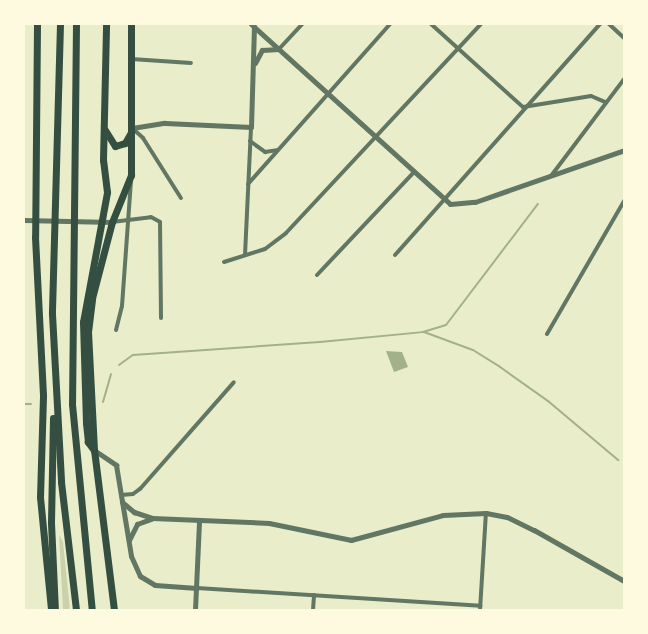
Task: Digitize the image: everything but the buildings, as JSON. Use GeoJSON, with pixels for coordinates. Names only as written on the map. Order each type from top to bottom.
{"type":"FeatureCollection","features":[{"type":"Feature","properties":{"kind":"highway"},"geometry":{"type":"LineString","coordinates":[[37,24],[35,237],[42,390],[40,497],[51,610]]}},
{"type":"Feature","properties":{"kind":"highway"},"geometry":{"type":"LineString","coordinates":[[55,610],[51,523],[54,386],[53,226],[60,24]]}},
{"type":"Feature","properties":{"kind":"highway"},"geometry":{"type":"LineString","coordinates":[[76,24],[72,404],[92,610]]}},
{"type":"Feature","properties":{"kind":"highway"},"geometry":{"type":"LineString","coordinates":[[94,450],[88,442],[86,423],[83,322],[106,208],[104,128],[106,24]]}},
{"type":"Feature","properties":{"kind":"highway"},"geometry":{"type":"LineString","coordinates":[[114,610],[94,450],[88,332],[92,298],[112,222],[131,175],[131,24]]}},
{"type":"Feature","properties":{"kind":"highway"},"geometry":{"type":"LineString","coordinates":[[104,128],[115,146],[124,143],[132,128]]}},
{"type":"Feature","properties":{"kind":"highway"},"geometry":{"type":"LineString","coordinates":[[54,386],[76,610]]}},
{"type":"Feature","properties":{"kind":"street"},"geometry":{"type":"LineString","coordinates":[[255,64],[262,50],[279,49],[302,24]]}},
{"type":"Feature","properties":{"kind":"street"},"geometry":{"type":"LineString","coordinates":[[248,184],[390,24]]}},
{"type":"Feature","properties":{"kind":"street"},"geometry":{"type":"LineString","coordinates":[[431,24],[523,107]]}},
{"type":"Feature","properties":{"kind":"street"},"geometry":{"type":"LineString","coordinates":[[224,262],[265,249],[286,233],[481,24]]}},
{"type":"Feature","properties":{"kind":"street"},"geometry":{"type":"LineString","coordinates":[[395,255],[523,107],[600,24]]}},
{"type":"Feature","properties":{"kind":"street"},"geometry":{"type":"LineString","coordinates":[[609,24],[624,38]]}},
{"type":"Feature","properties":{"kind":"street"},"geometry":{"type":"LineString","coordinates":[[253,25],[442,199],[459,206],[550,178],[624,150]]}},
{"type":"Feature","properties":{"kind":"street"},"geometry":{"type":"LineString","coordinates":[[245,255],[250,127],[255,64],[253,25]]}},
{"type":"Feature","properties":{"kind":"street"},"geometry":{"type":"LineString","coordinates":[[131,59],[191,63]]}},
{"type":"Feature","properties":{"kind":"street"},"geometry":{"type":"LineString","coordinates":[[550,178],[556,165],[624,79]]}},
{"type":"Feature","properties":{"kind":"street"},"geometry":{"type":"LineString","coordinates":[[523,107],[591,96],[605,102]]}},
{"type":"Feature","properties":{"kind":"street"},"geometry":{"type":"LineString","coordinates":[[132,128],[165,123],[250,127]]}},
{"type":"Feature","properties":{"kind":"street"},"geometry":{"type":"LineString","coordinates":[[132,128],[143,138],[181,198]]}},
{"type":"Feature","properties":{"kind":"street"},"geometry":{"type":"LineString","coordinates":[[250,141],[265,152],[277,150]]}},
{"type":"Feature","properties":{"kind":"street"},"geometry":{"type":"LineString","coordinates":[[317,276],[413,173]]}},
{"type":"Feature","properties":{"kind":"street"},"geometry":{"type":"LineString","coordinates":[[116,330],[122,306],[131,175]]}},
{"type":"Feature","properties":{"kind":"street"},"geometry":{"type":"LineString","coordinates":[[547,334],[624,201]]}},
{"type":"Feature","properties":{"kind":"street"},"geometry":{"type":"LineString","coordinates":[[89,219],[106,208]]}},
{"type":"Feature","properties":{"kind":"street"},"geometry":{"type":"LineString","coordinates":[[24,214],[27,219],[89,219],[112,222],[152,217],[160,222],[161,318]]}},
{"type":"Feature","properties":{"kind":"street"},"geometry":{"type":"LineString","coordinates":[[121,495],[133,494],[140,488],[234,382]]}},
{"type":"Feature","properties":{"kind":"street"},"geometry":{"type":"LineString","coordinates":[[94,450],[116,464],[128,542],[135,567],[146,581],[197,588],[314,595],[480,608],[486,512]]}},
{"type":"Feature","properties":{"kind":"street"},"geometry":{"type":"LineString","coordinates":[[122,502],[134,512],[152,518],[276,524],[351,540],[443,516],[486,512],[527,527],[624,581]]}},
{"type":"Feature","properties":{"kind":"street"},"geometry":{"type":"LineString","coordinates":[[128,542],[136,524],[152,518]]}},
{"type":"Feature","properties":{"kind":"street"},"geometry":{"type":"LineString","coordinates":[[195,610],[199,521]]}},
{"type":"Feature","properties":{"kind":"street"},"geometry":{"type":"LineString","coordinates":[[313,610],[314,595]]}},
{"type":"Feature","properties":{"kind":"shaded area"},"geometry":{"type":"Polygon","coordinates":[[[386,351],[402,352],[408,367],[394,372],[386,351]]]}},
{"type":"Feature","properties":{"kind":"shaded area"},"geometry":{"type":"Polygon","coordinates":[[[59,535],[63,542],[70,610],[63,610],[59,535]]]}},
{"type":"Feature","properties":{"kind":"waterway"},"geometry":{"type":"LineString","coordinates":[[119,365],[133,355],[320,342],[423,332],[446,325],[538,204]]}},
{"type":"Feature","properties":{"kind":"waterway"},"geometry":{"type":"LineString","coordinates":[[424,332],[473,350],[500,367],[548,401],[618,460]]}},
{"type":"Feature","properties":{"kind":"waterway"},"geometry":{"type":"LineString","coordinates":[[103,402],[111,374]]}},
{"type":"Feature","properties":{"kind":"waterway"},"geometry":{"type":"LineString","coordinates":[[24,404],[31,404]]}}]}
